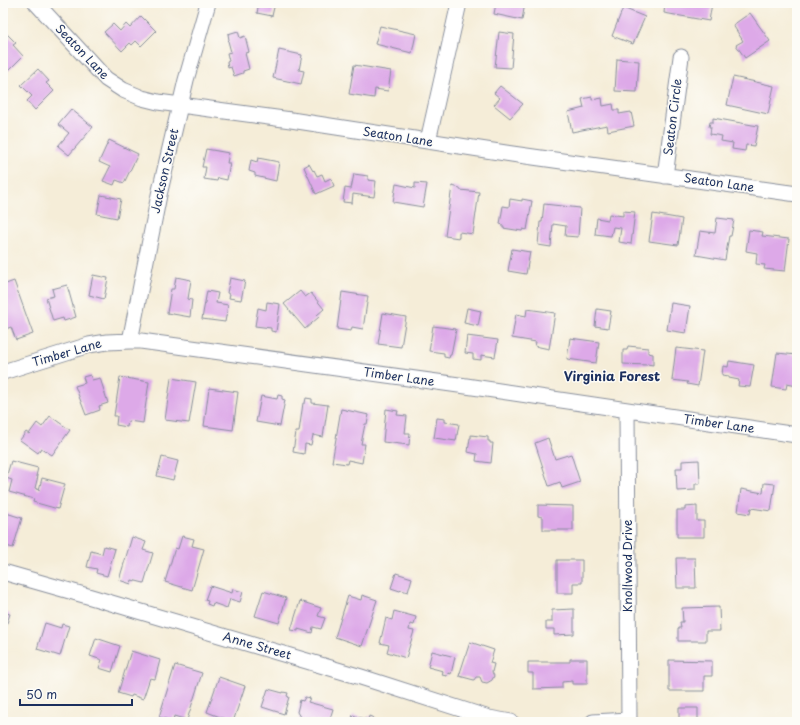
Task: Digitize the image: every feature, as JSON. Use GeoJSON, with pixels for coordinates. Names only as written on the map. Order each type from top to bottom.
{"type":"FeatureCollection","features":[{"type":"Feature","properties":{"kind":"street","name":"Seaton Lane"},"geometry":{"type":"LineString","coordinates":[[36,3],[106,79],[123,90],[142,98],[158,102],[290,120],[504,153],[797,194]]}},
{"type":"Feature","properties":{"kind":"street","name":"Jackson Street"},"geometry":{"type":"LineString","coordinates":[[130,341],[180,105],[208,3]]}},
{"type":"Feature","properties":{"kind":"street"},"geometry":{"type":"LineString","coordinates":[[428,141],[459,3]]}},
{"type":"Feature","properties":{"kind":"street","name":"Seaton Circle"},"geometry":{"type":"LineString","coordinates":[[665,176],[681,57]]}},
{"type":"Feature","properties":{"kind":"street","name":"Timber Lane"},"geometry":{"type":"LineString","coordinates":[[5,371],[89,345],[107,342],[141,341],[458,385],[797,435]]}},
{"type":"Feature","properties":{"kind":"street"},"geometry":{"type":"LineString","coordinates":[[3,385],[5,371]]}},
{"type":"Feature","properties":{"kind":"street","name":"Knollwood Drive"},"geometry":{"type":"LineString","coordinates":[[628,410],[629,721]]}},
{"type":"Feature","properties":{"kind":"street","name":"Anne Street"},"geometry":{"type":"LineString","coordinates":[[3,572],[90,596],[362,677],[489,718],[511,722]]}},
{"type":"Feature","properties":{"kind":"street"},"geometry":{"type":"LineString","coordinates":[[593,722],[629,721]]}},
{"type":"Feature","properties":{"kind":"building"},"geometry":{"type":"Polygon","coordinates":[[[259,3],[275,3],[272,16],[257,13],[259,3]]]}},
{"type":"Feature","properties":{"kind":"building"},"geometry":{"type":"Polygon","coordinates":[[[496,3],[525,3],[522,20],[494,14],[496,3]]]}},
{"type":"Feature","properties":{"kind":"building"},"geometry":{"type":"Polygon","coordinates":[[[665,3],[712,3],[709,21],[664,13],[665,3]]]}},
{"type":"Feature","properties":{"kind":"building"},"geometry":{"type":"Polygon","coordinates":[[[623,8],[645,17],[633,44],[612,36],[623,8]]]}},
{"type":"Feature","properties":{"kind":"building"},"geometry":{"type":"Polygon","coordinates":[[[750,13],[770,41],[745,58],[736,45],[743,41],[733,25],[750,13]]]}},
{"type":"Feature","properties":{"kind":"building"},"geometry":{"type":"Polygon","coordinates":[[[141,16],[156,31],[141,46],[136,41],[132,45],[130,43],[122,51],[104,32],[113,24],[120,31],[126,24],[130,28],[141,16]]]}},
{"type":"Feature","properties":{"kind":"building"},"geometry":{"type":"Polygon","coordinates":[[[380,26],[416,34],[412,53],[375,44],[380,26]]]}},
{"type":"Feature","properties":{"kind":"building"},"geometry":{"type":"Polygon","coordinates":[[[3,30],[16,43],[13,45],[23,56],[3,76],[3,30]]]}},
{"type":"Feature","properties":{"kind":"building"},"geometry":{"type":"Polygon","coordinates":[[[238,31],[240,38],[245,36],[249,52],[245,53],[249,69],[234,76],[231,67],[228,68],[227,62],[229,61],[227,53],[231,52],[228,34],[238,31]]]}},
{"type":"Feature","properties":{"kind":"building"},"geometry":{"type":"Polygon","coordinates":[[[499,32],[514,34],[511,68],[495,67],[499,32]]]}},
{"type":"Feature","properties":{"kind":"building"},"geometry":{"type":"Polygon","coordinates":[[[279,50],[302,55],[299,70],[304,71],[301,84],[273,78],[279,50]]]}},
{"type":"Feature","properties":{"kind":"building"},"geometry":{"type":"Polygon","coordinates":[[[617,59],[639,61],[637,92],[615,91],[617,59]]]}},
{"type":"Feature","properties":{"kind":"building"},"geometry":{"type":"Polygon","coordinates":[[[354,65],[391,71],[388,91],[375,89],[374,98],[349,94],[354,65]]]}},
{"type":"Feature","properties":{"kind":"building"},"geometry":{"type":"Polygon","coordinates":[[[38,69],[49,81],[46,83],[54,91],[35,110],[27,101],[32,96],[21,85],[38,69]]]}},
{"type":"Feature","properties":{"kind":"building"},"geometry":{"type":"Polygon","coordinates":[[[733,77],[774,86],[768,114],[727,105],[733,77]]]}},
{"type":"Feature","properties":{"kind":"building"},"geometry":{"type":"Polygon","coordinates":[[[500,86],[523,104],[510,118],[494,105],[500,98],[494,93],[500,86]]]}},
{"type":"Feature","properties":{"kind":"building"},"geometry":{"type":"Polygon","coordinates":[[[592,97],[592,100],[602,98],[603,106],[613,104],[614,110],[619,110],[619,114],[631,112],[634,126],[608,131],[607,125],[572,132],[568,112],[584,108],[582,99],[592,97]]]}},
{"type":"Feature","properties":{"kind":"building"},"geometry":{"type":"Polygon","coordinates":[[[71,109],[93,127],[69,155],[58,146],[69,133],[58,124],[71,109]]]}},
{"type":"Feature","properties":{"kind":"building"},"geometry":{"type":"Polygon","coordinates":[[[713,118],[758,126],[754,146],[746,145],[745,151],[732,149],[733,143],[721,141],[722,136],[710,134],[711,127],[709,127],[710,122],[713,122],[713,118]]]}},
{"type":"Feature","properties":{"kind":"building"},"geometry":{"type":"Polygon","coordinates":[[[109,140],[138,154],[124,183],[116,180],[114,185],[103,181],[110,167],[99,162],[109,140]]]}},
{"type":"Feature","properties":{"kind":"building"},"geometry":{"type":"Polygon","coordinates":[[[206,149],[229,153],[227,163],[230,163],[227,180],[218,178],[217,181],[204,179],[206,167],[202,167],[206,149]]]}},
{"type":"Feature","properties":{"kind":"building"},"geometry":{"type":"Polygon","coordinates":[[[258,158],[279,162],[276,181],[255,176],[255,173],[249,171],[251,160],[257,162],[258,158]]]}},
{"type":"Feature","properties":{"kind":"building"},"geometry":{"type":"Polygon","coordinates":[[[309,164],[317,176],[322,174],[325,181],[331,178],[334,186],[316,194],[304,167],[309,164]]]}},
{"type":"Feature","properties":{"kind":"building"},"geometry":{"type":"Polygon","coordinates":[[[354,174],[368,176],[368,180],[376,181],[374,197],[353,194],[352,203],[343,202],[345,188],[351,189],[354,174]]]}},
{"type":"Feature","properties":{"kind":"building"},"geometry":{"type":"Polygon","coordinates":[[[415,183],[427,184],[423,207],[393,202],[396,184],[415,188],[415,183]]]}},
{"type":"Feature","properties":{"kind":"building"},"geometry":{"type":"Polygon","coordinates":[[[452,186],[460,188],[460,190],[479,192],[473,234],[459,232],[459,238],[445,236],[452,186]]]}},
{"type":"Feature","properties":{"kind":"building"},"geometry":{"type":"Polygon","coordinates":[[[101,195],[121,199],[117,218],[97,214],[101,195]]]}},
{"type":"Feature","properties":{"kind":"building"},"geometry":{"type":"Polygon","coordinates":[[[510,199],[532,201],[527,230],[523,229],[522,231],[503,228],[503,225],[500,224],[503,206],[509,207],[510,199]]]}},
{"type":"Feature","properties":{"kind":"building"},"geometry":{"type":"Polygon","coordinates":[[[544,204],[580,208],[578,237],[565,236],[566,226],[553,224],[551,247],[538,245],[540,222],[542,222],[544,204]]]}},
{"type":"Feature","properties":{"kind":"building"},"geometry":{"type":"Polygon","coordinates":[[[623,211],[635,212],[631,244],[619,242],[621,228],[613,227],[611,236],[595,234],[597,218],[608,220],[609,214],[623,216],[623,211]]]}},
{"type":"Feature","properties":{"kind":"building"},"geometry":{"type":"Polygon","coordinates":[[[653,214],[682,219],[678,245],[649,241],[653,214]]]}},
{"type":"Feature","properties":{"kind":"building"},"geometry":{"type":"Polygon","coordinates":[[[717,218],[734,220],[731,236],[729,236],[725,260],[696,255],[700,231],[715,233],[717,218]]]}},
{"type":"Feature","properties":{"kind":"building"},"geometry":{"type":"Polygon","coordinates":[[[749,230],[763,232],[762,236],[789,239],[785,271],[764,269],[765,265],[756,264],[757,253],[746,251],[749,230]]]}},
{"type":"Feature","properties":{"kind":"building"},"geometry":{"type":"Polygon","coordinates":[[[512,249],[530,252],[526,274],[508,271],[512,249]]]}},
{"type":"Feature","properties":{"kind":"building"},"geometry":{"type":"Polygon","coordinates":[[[93,275],[108,278],[104,299],[89,295],[93,275]]]}},
{"type":"Feature","properties":{"kind":"building"},"geometry":{"type":"Polygon","coordinates":[[[176,277],[191,280],[188,299],[192,300],[190,317],[167,313],[171,289],[174,289],[176,277]]]}},
{"type":"Feature","properties":{"kind":"building"},"geometry":{"type":"Polygon","coordinates":[[[230,278],[245,281],[241,300],[229,298],[230,294],[227,293],[230,278]]]}},
{"type":"Feature","properties":{"kind":"building"},"geometry":{"type":"Polygon","coordinates":[[[14,281],[33,334],[16,340],[11,327],[3,330],[3,293],[5,293],[3,285],[14,281]]]}},
{"type":"Feature","properties":{"kind":"building"},"geometry":{"type":"Polygon","coordinates":[[[67,285],[76,317],[64,321],[63,318],[53,321],[46,298],[54,296],[52,289],[67,285]]]}},
{"type":"Feature","properties":{"kind":"building"},"geometry":{"type":"Polygon","coordinates":[[[207,291],[218,293],[216,303],[228,305],[225,322],[202,319],[207,291]]]}},
{"type":"Feature","properties":{"kind":"building"},"geometry":{"type":"Polygon","coordinates":[[[300,291],[305,297],[311,293],[324,309],[317,315],[319,317],[305,329],[284,304],[300,291]]]}},
{"type":"Feature","properties":{"kind":"building"},"geometry":{"type":"Polygon","coordinates":[[[342,292],[368,296],[363,329],[352,327],[351,331],[337,329],[342,292]]]}},
{"type":"Feature","properties":{"kind":"building"},"geometry":{"type":"Polygon","coordinates":[[[267,302],[280,304],[276,332],[271,331],[271,328],[255,326],[258,308],[266,310],[267,302]]]}},
{"type":"Feature","properties":{"kind":"building"},"geometry":{"type":"Polygon","coordinates":[[[671,303],[690,306],[686,333],[667,330],[671,303]]]}},
{"type":"Feature","properties":{"kind":"building"},"geometry":{"type":"Polygon","coordinates":[[[467,308],[481,311],[478,326],[464,323],[467,308]]]}},
{"type":"Feature","properties":{"kind":"building"},"geometry":{"type":"Polygon","coordinates":[[[527,309],[555,313],[549,349],[535,346],[536,342],[512,338],[516,314],[526,316],[527,309]]]}},
{"type":"Feature","properties":{"kind":"building"},"geometry":{"type":"Polygon","coordinates":[[[597,309],[611,311],[608,328],[595,326],[597,309]]]}},
{"type":"Feature","properties":{"kind":"building"},"geometry":{"type":"Polygon","coordinates":[[[383,313],[406,317],[401,347],[378,344],[383,313]]]}},
{"type":"Feature","properties":{"kind":"building"},"geometry":{"type":"Polygon","coordinates":[[[433,326],[456,329],[451,355],[449,358],[444,357],[444,353],[429,351],[433,326]]]}},
{"type":"Feature","properties":{"kind":"building"},"geometry":{"type":"Polygon","coordinates":[[[467,336],[498,340],[495,357],[481,355],[481,360],[473,359],[473,354],[465,353],[467,336]]]}},
{"type":"Feature","properties":{"kind":"building"},"geometry":{"type":"Polygon","coordinates":[[[570,338],[599,342],[596,363],[567,359],[570,338]]]}},
{"type":"Feature","properties":{"kind":"building"},"geometry":{"type":"Polygon","coordinates":[[[628,346],[648,348],[648,353],[653,354],[653,365],[623,364],[623,350],[627,350],[628,346]]]}},
{"type":"Feature","properties":{"kind":"building"},"geometry":{"type":"Polygon","coordinates":[[[676,348],[703,351],[698,386],[687,384],[688,382],[672,380],[676,348]]]}},
{"type":"Feature","properties":{"kind":"building"},"geometry":{"type":"Polygon","coordinates":[[[777,353],[797,355],[797,386],[787,384],[786,389],[772,387],[777,353]]]}},
{"type":"Feature","properties":{"kind":"building"},"geometry":{"type":"Polygon","coordinates":[[[729,361],[754,365],[750,387],[738,386],[739,380],[722,375],[723,366],[728,367],[729,361]]]}},
{"type":"Feature","properties":{"kind":"building"},"geometry":{"type":"Polygon","coordinates":[[[90,375],[92,380],[100,378],[108,403],[99,406],[100,410],[86,415],[75,386],[85,383],[83,377],[90,375]]]}},
{"type":"Feature","properties":{"kind":"building"},"geometry":{"type":"Polygon","coordinates":[[[120,377],[149,382],[143,423],[128,421],[127,427],[116,425],[117,416],[114,416],[120,377]]]}},
{"type":"Feature","properties":{"kind":"building"},"geometry":{"type":"Polygon","coordinates":[[[171,378],[196,382],[189,423],[165,420],[171,378]]]}},
{"type":"Feature","properties":{"kind":"building"},"geometry":{"type":"Polygon","coordinates":[[[209,388],[238,392],[233,430],[204,426],[209,388]]]}},
{"type":"Feature","properties":{"kind":"building"},"geometry":{"type":"Polygon","coordinates":[[[278,395],[282,396],[282,399],[285,400],[280,426],[256,422],[261,396],[277,399],[278,395]]]}},
{"type":"Feature","properties":{"kind":"building"},"geometry":{"type":"Polygon","coordinates":[[[306,398],[312,399],[312,403],[328,405],[323,437],[313,435],[311,445],[305,444],[304,454],[293,452],[296,432],[299,432],[303,403],[305,403],[306,398]]]}},
{"type":"Feature","properties":{"kind":"building"},"geometry":{"type":"Polygon","coordinates":[[[341,409],[369,415],[367,424],[365,424],[361,444],[365,444],[362,463],[348,460],[347,464],[332,462],[341,409]]]}},
{"type":"Feature","properties":{"kind":"building"},"geometry":{"type":"Polygon","coordinates":[[[386,409],[398,411],[397,415],[407,416],[405,433],[410,433],[409,445],[383,442],[386,409]]]}},
{"type":"Feature","properties":{"kind":"building"},"geometry":{"type":"Polygon","coordinates":[[[50,416],[70,430],[52,455],[41,448],[38,453],[20,440],[26,432],[29,434],[37,423],[42,427],[50,416]]]}},
{"type":"Feature","properties":{"kind":"building"},"geometry":{"type":"Polygon","coordinates":[[[437,418],[445,419],[445,422],[459,424],[456,441],[434,438],[437,418]]]}},
{"type":"Feature","properties":{"kind":"building"},"geometry":{"type":"Polygon","coordinates":[[[471,435],[488,437],[488,441],[493,443],[491,463],[476,461],[477,454],[468,452],[471,435]]]}},
{"type":"Feature","properties":{"kind":"building"},"geometry":{"type":"Polygon","coordinates":[[[548,438],[555,459],[571,454],[580,482],[562,488],[560,482],[549,486],[535,443],[548,438]]]}},
{"type":"Feature","properties":{"kind":"building"},"geometry":{"type":"Polygon","coordinates":[[[162,457],[178,461],[173,480],[157,476],[162,457]]]}},
{"type":"Feature","properties":{"kind":"building"},"geometry":{"type":"Polygon","coordinates":[[[699,460],[700,484],[695,484],[695,490],[677,491],[676,468],[682,468],[682,461],[699,460]]]}},
{"type":"Feature","properties":{"kind":"building"},"geometry":{"type":"Polygon","coordinates":[[[11,461],[38,468],[35,488],[39,490],[42,478],[65,484],[58,509],[33,502],[34,499],[9,492],[12,480],[6,478],[11,461]]]}},
{"type":"Feature","properties":{"kind":"building"},"geometry":{"type":"Polygon","coordinates":[[[764,483],[775,484],[771,511],[751,508],[750,514],[738,512],[741,489],[763,493],[764,483]]]}},
{"type":"Feature","properties":{"kind":"building"},"geometry":{"type":"Polygon","coordinates":[[[538,505],[573,506],[573,530],[543,530],[543,517],[538,516],[538,505]]]}},
{"type":"Feature","properties":{"kind":"building"},"geometry":{"type":"Polygon","coordinates":[[[697,506],[697,521],[704,521],[704,537],[677,537],[677,510],[685,510],[685,507],[697,506]]]}},
{"type":"Feature","properties":{"kind":"building"},"geometry":{"type":"Polygon","coordinates":[[[3,512],[22,518],[13,548],[3,545],[3,512]]]}},
{"type":"Feature","properties":{"kind":"building"},"geometry":{"type":"Polygon","coordinates":[[[182,536],[194,539],[192,546],[204,549],[192,590],[165,582],[175,548],[178,549],[182,536]]]}},
{"type":"Feature","properties":{"kind":"building"},"geometry":{"type":"Polygon","coordinates":[[[132,537],[146,542],[143,550],[153,553],[144,583],[132,580],[131,584],[119,580],[132,537]]]}},
{"type":"Feature","properties":{"kind":"building"},"geometry":{"type":"Polygon","coordinates":[[[104,546],[115,549],[107,576],[96,573],[97,569],[87,567],[91,551],[102,554],[104,546]]]}},
{"type":"Feature","properties":{"kind":"building"},"geometry":{"type":"Polygon","coordinates":[[[676,558],[695,558],[696,588],[677,588],[676,558]]]}},
{"type":"Feature","properties":{"kind":"building"},"geometry":{"type":"Polygon","coordinates":[[[557,560],[582,560],[582,583],[573,583],[573,593],[557,593],[557,560]]]}},
{"type":"Feature","properties":{"kind":"building"},"geometry":{"type":"Polygon","coordinates":[[[396,573],[412,578],[408,592],[391,588],[396,573]]]}},
{"type":"Feature","properties":{"kind":"building"},"geometry":{"type":"Polygon","coordinates":[[[210,586],[232,593],[233,589],[243,592],[240,602],[230,599],[227,608],[213,603],[212,606],[207,604],[208,601],[205,600],[210,586]]]}},
{"type":"Feature","properties":{"kind":"building"},"geometry":{"type":"Polygon","coordinates":[[[263,591],[286,598],[279,623],[255,616],[263,591]]]}},
{"type":"Feature","properties":{"kind":"building"},"geometry":{"type":"Polygon","coordinates":[[[362,595],[377,600],[362,646],[335,637],[348,596],[361,600],[362,595]]]}},
{"type":"Feature","properties":{"kind":"building"},"geometry":{"type":"Polygon","coordinates":[[[300,601],[321,608],[318,616],[325,618],[321,629],[313,627],[312,633],[298,629],[298,631],[291,630],[300,601]]]}},
{"type":"Feature","properties":{"kind":"building"},"geometry":{"type":"Polygon","coordinates":[[[719,607],[720,631],[706,631],[706,641],[678,641],[678,628],[681,628],[680,622],[683,622],[682,608],[719,607]]]}},
{"type":"Feature","properties":{"kind":"building"},"geometry":{"type":"Polygon","coordinates":[[[574,609],[574,634],[554,635],[554,629],[546,629],[546,622],[552,622],[552,610],[574,609]]]}},
{"type":"Feature","properties":{"kind":"building"},"geometry":{"type":"Polygon","coordinates":[[[394,611],[416,617],[414,625],[410,624],[409,630],[414,631],[406,658],[387,652],[389,645],[380,643],[386,618],[392,620],[394,611]]]}},
{"type":"Feature","properties":{"kind":"building"},"geometry":{"type":"Polygon","coordinates":[[[3,612],[10,614],[3,635],[3,612]]]}},
{"type":"Feature","properties":{"kind":"building"},"geometry":{"type":"Polygon","coordinates":[[[45,623],[61,628],[62,624],[69,626],[60,656],[37,649],[45,623]]]}},
{"type":"Feature","properties":{"kind":"building"},"geometry":{"type":"Polygon","coordinates":[[[96,638],[120,646],[112,672],[99,668],[102,660],[90,656],[96,638]]]}},
{"type":"Feature","properties":{"kind":"building"},"geometry":{"type":"Polygon","coordinates":[[[470,642],[494,650],[490,663],[494,664],[492,672],[494,676],[492,680],[487,683],[482,682],[480,677],[476,677],[474,680],[459,676],[470,642]]]}},
{"type":"Feature","properties":{"kind":"building"},"geometry":{"type":"Polygon","coordinates":[[[131,651],[160,660],[155,679],[150,678],[143,699],[132,695],[131,697],[118,693],[131,651]]]}},
{"type":"Feature","properties":{"kind":"building"},"geometry":{"type":"Polygon","coordinates":[[[432,651],[455,657],[451,674],[448,673],[447,676],[442,675],[443,671],[428,667],[432,651]]]}},
{"type":"Feature","properties":{"kind":"building"},"geometry":{"type":"Polygon","coordinates":[[[570,659],[587,659],[587,684],[572,684],[572,681],[562,682],[562,688],[533,689],[533,673],[528,673],[528,662],[570,662],[570,659]]]}},
{"type":"Feature","properties":{"kind":"building"},"geometry":{"type":"Polygon","coordinates":[[[669,660],[712,661],[712,676],[704,676],[704,691],[669,691],[669,660]]]}},
{"type":"Feature","properties":{"kind":"building"},"geometry":{"type":"Polygon","coordinates":[[[175,665],[202,673],[187,720],[174,716],[173,721],[159,717],[175,665]]]}},
{"type":"Feature","properties":{"kind":"building"},"geometry":{"type":"Polygon","coordinates":[[[219,677],[245,686],[233,722],[207,712],[219,677]]]}},
{"type":"Feature","properties":{"kind":"building"},"geometry":{"type":"Polygon","coordinates":[[[268,689],[288,693],[287,696],[289,697],[284,714],[262,707],[268,689]]]}},
{"type":"Feature","properties":{"kind":"building"},"geometry":{"type":"Polygon","coordinates":[[[305,697],[310,698],[308,702],[333,709],[329,722],[310,720],[309,722],[297,722],[300,717],[297,712],[300,700],[303,701],[305,697]]]}},
{"type":"Feature","properties":{"kind":"building"},"geometry":{"type":"Polygon","coordinates":[[[679,708],[698,708],[698,722],[679,722],[679,708]]]}},
{"type":"Feature","properties":{"kind":"building"},"geometry":{"type":"Polygon","coordinates":[[[353,715],[368,720],[369,716],[374,718],[373,721],[377,722],[351,722],[353,715]]]}},
{"type":"Feature","properties":{"kind":"district","name":"Virginia Forest"},"geometry":{"type":"Point","coordinates":[612,376]}}]}
